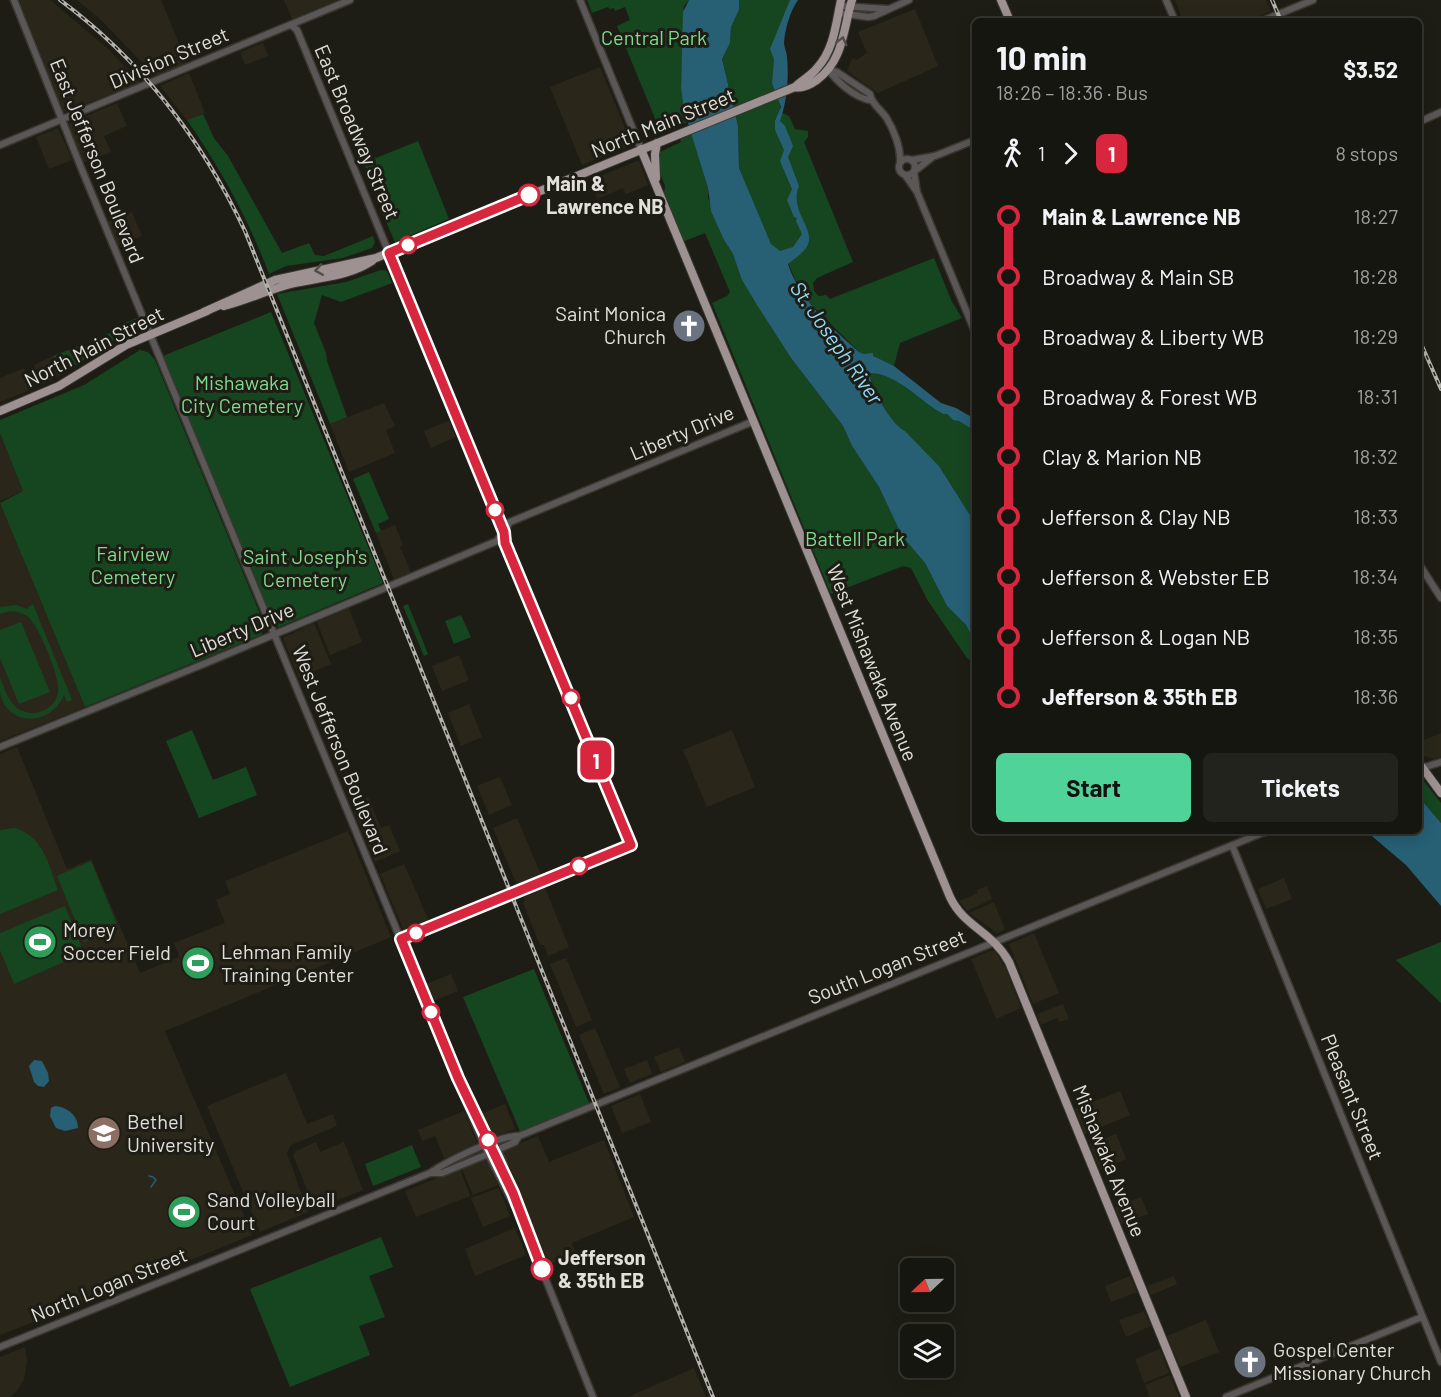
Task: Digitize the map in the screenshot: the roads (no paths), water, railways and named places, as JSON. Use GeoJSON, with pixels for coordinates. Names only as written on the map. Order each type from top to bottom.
{"type":"FeatureCollection","features":[{"type":"Feature","properties":{"kind":"main road"},"geometry":{"type":"LineString","coordinates":[[1001,0],[1009,18]]}},
{"type":"Feature","properties":{"kind":"main road","name":"North Main Street"},"geometry":{"type":"LineString","coordinates":[[0,411],[59,386],[110,353],[150,333],[280,287],[349,273],[376,258],[793,88],[821,64],[831,44],[840,6]]}},
{"type":"Feature","properties":{"kind":"main road","name":"North Main Street"},"geometry":{"type":"LineString","coordinates":[[793,88],[800,88],[814,82],[838,57],[850,7]]}},
{"type":"Feature","properties":{"kind":"main road"},"geometry":{"type":"LineString","coordinates":[[657,143],[655,154],[658,188]]}},
{"type":"Feature","properties":{"kind":"main road","name":"West Mishawaka Avenue"},"geometry":{"type":"LineString","coordinates":[[641,149],[953,903],[962,916],[994,941]]}},
{"type":"Feature","properties":{"kind":"main road"},"geometry":{"type":"LineString","coordinates":[[1422,769],[1441,793]]}},
{"type":"Feature","properties":{"kind":"main road","name":"Mishawaka Avenue"},"geometry":{"type":"LineString","coordinates":[[994,941],[1006,956],[1013,970],[1186,1397]]}},
{"type":"Feature","properties":{"kind":"street","name":"East Jefferson Boulevard"},"geometry":{"type":"LineString","coordinates":[[14,0],[150,333]]}},
{"type":"Feature","properties":{"kind":"street","name":"Division Street"},"geometry":{"type":"LineString","coordinates":[[0,145],[350,0]]}},
{"type":"Feature","properties":{"kind":"street"},"geometry":{"type":"LineString","coordinates":[[580,0],[641,149]]}},
{"type":"Feature","properties":{"kind":"street","name":"North Main Street"},"geometry":{"type":"LineString","coordinates":[[840,6],[889,9],[909,0]]}},
{"type":"Feature","properties":{"kind":"street"},"geometry":{"type":"LineString","coordinates":[[1166,0],[1174,18]]}},
{"type":"Feature","properties":{"kind":"street"},"geometry":{"type":"LineString","coordinates":[[1269,18],[1313,0]]}},
{"type":"Feature","properties":{"kind":"street","name":"East Broadway Street"},"geometry":{"type":"LineString","coordinates":[[291,25],[297,30],[504,532]]}},
{"type":"Feature","properties":{"kind":"street"},"geometry":{"type":"LineString","coordinates":[[821,64],[870,94],[870,99],[886,117],[898,143],[915,166],[917,192]]}},
{"type":"Feature","properties":{"kind":"street"},"geometry":{"type":"LineString","coordinates":[[1422,121],[1441,112]]}},
{"type":"Feature","properties":{"kind":"street"},"geometry":{"type":"LineString","coordinates":[[900,163],[904,159],[935,156],[972,141]]}},
{"type":"Feature","properties":{"kind":"street"},"geometry":{"type":"LineString","coordinates":[[898,143],[899,169],[917,192],[968,307],[972,321]]}},
{"type":"Feature","properties":{"kind":"street"},"geometry":{"type":"LineString","coordinates":[[905,175],[914,172],[935,156]]}},
{"type":"Feature","properties":{"kind":"street","name":"West Jefferson Boulevard"},"geometry":{"type":"LineString","coordinates":[[150,333],[458,1078],[462,1093],[487,1145]]}},
{"type":"Feature","properties":{"kind":"street","name":"Liberty Drive"},"geometry":{"type":"LineString","coordinates":[[0,747],[497,541],[510,522],[754,421]]}},
{"type":"Feature","properties":{"kind":"street"},"geometry":{"type":"LineString","coordinates":[[1422,569],[1441,598]]}},
{"type":"Feature","properties":{"kind":"street"},"geometry":{"type":"LineString","coordinates":[[1422,767],[1441,762]]}},
{"type":"Feature","properties":{"kind":"street","name":"South Logan Street"},"geometry":{"type":"LineString","coordinates":[[487,1145],[512,1136],[519,1136],[1260,834]]}},
{"type":"Feature","properties":{"kind":"street","name":"Pleasant Street"},"geometry":{"type":"LineString","coordinates":[[1232,845],[1441,1362]]}},
{"type":"Feature","properties":{"kind":"street","name":"South Logan Street"},"geometry":{"type":"LineString","coordinates":[[493,1152],[516,1142],[519,1136]]}},
{"type":"Feature","properties":{"kind":"street"},"geometry":{"type":"LineString","coordinates":[[487,1145],[504,1174],[593,1397]]}},
{"type":"Feature","properties":{"kind":"street","name":"North Logan Street"},"geometry":{"type":"LineString","coordinates":[[0,1347],[430,1173],[439,1166],[487,1145]]}},
{"type":"Feature","properties":{"kind":"street"},"geometry":{"type":"LineString","coordinates":[[493,1152],[521,1218]]}},
{"type":"Feature","properties":{"kind":"street","name":"North Logan Street"},"geometry":{"type":"LineString","coordinates":[[430,1173],[442,1173],[493,1152]]}},
{"type":"Feature","properties":{"kind":"street"},"geometry":{"type":"LineString","coordinates":[[1226,1397],[1422,1317]]}},
{"type":"Feature","properties":{"kind":"water","name":"St. Joseph River"},"geometry":{"type":"Polygon","coordinates":[[[689,0],[739,0],[739,10],[731,27],[730,43],[722,59],[738,126],[739,168],[771,244],[780,251],[793,247],[802,234],[796,221],[797,218],[794,217],[787,200],[792,189],[780,161],[784,150],[775,130],[775,121],[781,107],[772,83],[774,59],[770,49],[790,0],[798,0],[790,15],[785,38],[788,81],[780,121],[785,126],[793,146],[788,157],[799,186],[797,205],[807,228],[809,241],[800,255],[788,264],[808,301],[859,352],[873,353],[873,356],[894,366],[941,403],[972,417],[972,429],[936,410],[904,386],[886,376],[869,374],[874,389],[888,414],[939,466],[972,518],[972,637],[966,625],[947,606],[925,563],[902,536],[879,487],[852,446],[843,426],[791,358],[742,280],[733,254],[711,211],[708,188],[684,110],[681,88],[683,12],[689,0]]]}},
{"type":"Feature","properties":{"kind":"water"},"geometry":{"type":"Polygon","coordinates":[[[1422,801],[1441,823],[1441,906],[1406,865],[1370,834],[1422,834],[1422,801]]]}},
{"type":"Feature","properties":{"kind":"water"},"geometry":{"type":"Polygon","coordinates":[[[34,1060],[42,1061],[48,1073],[49,1081],[44,1087],[34,1082],[29,1066],[34,1060]]]}},
{"type":"Feature","properties":{"kind":"water"},"geometry":{"type":"Polygon","coordinates":[[[55,1106],[71,1112],[78,1123],[78,1128],[65,1131],[56,1128],[50,1116],[51,1108],[55,1106]]]}},
{"type":"Feature","properties":{"kind":"waterway"},"geometry":{"type":"LineString","coordinates":[[149,1176],[156,1180],[151,1187]]}},
{"type":"Feature","properties":{"kind":"railway"},"geometry":{"type":"LineString","coordinates":[[60,0],[117,49],[167,104],[209,165],[245,231],[713,1397]]}},
{"type":"Feature","properties":{"kind":"railway"},"geometry":{"type":"LineString","coordinates":[[1272,0],[1280,18]]}},
{"type":"Feature","properties":{"kind":"railway"},"geometry":{"type":"LineString","coordinates":[[1422,346],[1441,389]]}},
{"type":"Feature","properties":{"kind":"place","name":"Main & Lawrence NB"},"geometry":{"type":"Point","coordinates":[529,195]}},
{"type":"Feature","properties":{"kind":"place","name":"Saint Monica Church"},"geometry":{"type":"Point","coordinates":[689,326]}},
{"type":"Feature","properties":{"kind":"place","name":"Morey Soccer Field"},"geometry":{"type":"Point","coordinates":[40,942]}},
{"type":"Feature","properties":{"kind":"place","name":"Lehman Family Training Center"},"geometry":{"type":"Point","coordinates":[198,963]}},
{"type":"Feature","properties":{"kind":"place","name":"Bethel University"},"geometry":{"type":"Point","coordinates":[104,1133]}},
{"type":"Feature","properties":{"kind":"place","name":"Sand Volleyball Court"},"geometry":{"type":"Point","coordinates":[184,1212]}},
{"type":"Feature","properties":{"kind":"place","name":"Jefferson & 35th EB"},"geometry":{"type":"Point","coordinates":[542,1269]}},
{"type":"Feature","properties":{"kind":"place","name":"Gospel Center Missionary Church"},"geometry":{"type":"Point","coordinates":[1250,1362]}},
{"type":"Feature","properties":{"kind":"park label","name":"Central Park"},"geometry":{"type":"Point","coordinates":[654,38]}},
{"type":"Feature","properties":{"kind":"park label","name":"Mishawaka City Cemetery"},"geometry":{"type":"Point","coordinates":[242,394]}},
{"type":"Feature","properties":{"kind":"park label","name":"Battell Park"},"geometry":{"type":"Point","coordinates":[855,539]}},
{"type":"Feature","properties":{"kind":"park label","name":"Fairview Cemetery"},"geometry":{"type":"Point","coordinates":[133,566]}},
{"type":"Feature","properties":{"kind":"park label","name":"Saint Joseph's Cemetery"},"geometry":{"type":"Point","coordinates":[305,568]}}]}
